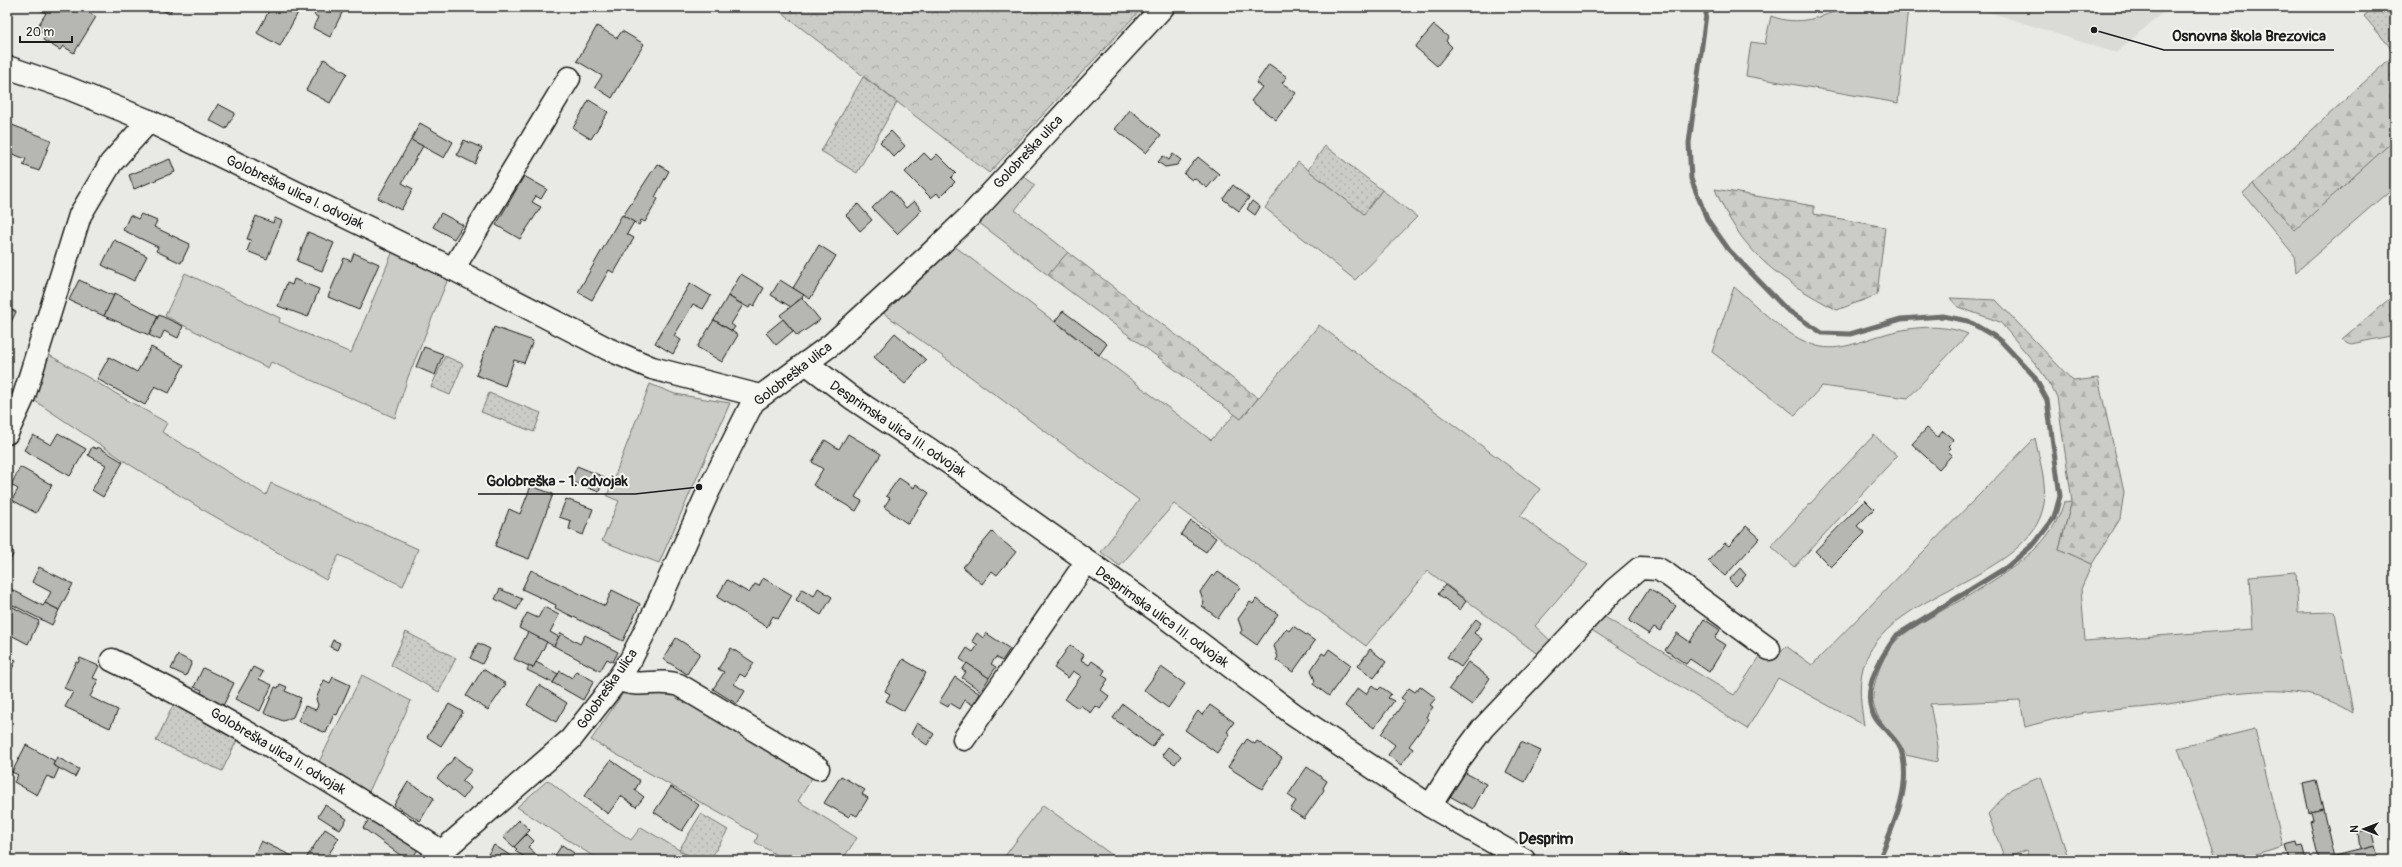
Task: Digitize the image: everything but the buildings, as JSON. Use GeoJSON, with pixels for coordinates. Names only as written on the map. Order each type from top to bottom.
{"type":"FeatureCollection","features":[{"type":"Feature","properties":{"kind":"street","name":"Golobreška ulica"},"geometry":{"type":"LineString","coordinates":[[436,855],[572,739],[618,679],[631,659],[656,609],[708,492],[747,412],[760,396],[806,363],[861,318],[971,215],[1163,7]]}},
{"type":"Feature","properties":{"kind":"street","name":"Golobreška ulica I. odvojak"},"geometry":{"type":"LineString","coordinates":[[7,67],[68,88],[149,121],[453,269],[552,322],[645,365],[760,396]]}},
{"type":"Feature","properties":{"kind":"street"},"geometry":{"type":"LineString","coordinates":[[453,269],[569,78]]}},
{"type":"Feature","properties":{"kind":"street"},"geometry":{"type":"LineString","coordinates":[[7,433],[24,396],[80,215],[111,163],[149,121]]}},
{"type":"Feature","properties":{"kind":"street","name":"Desprimska ulica III. odvojak"},"geometry":{"type":"LineString","coordinates":[[806,363],[845,394],[951,464],[1087,561],[1292,713],[1430,806],[1524,860]]}},
{"type":"Feature","properties":{"kind":"street"},"geometry":{"type":"LineString","coordinates":[[964,739],[1087,561]]}},
{"type":"Feature","properties":{"kind":"street"},"geometry":{"type":"LineString","coordinates":[[1430,806],[1459,760],[1484,728],[1614,590],[1640,568],[1658,569],[1668,575],[1769,649]]}},
{"type":"Feature","properties":{"kind":"street","name":"Golobreška ulica II. odvojak"},"geometry":{"type":"LineString","coordinates":[[112,660],[181,694],[253,734],[436,855]]}},
{"type":"Feature","properties":{"kind":"street"},"geometry":{"type":"LineString","coordinates":[[618,679],[636,684],[667,680],[679,684],[818,768]]}},
{"type":"Feature","properties":{"kind":"shaded area"},"geometry":{"type":"Polygon","coordinates":[[[1974,7],[2169,7],[2116,53],[1974,7]]]}},
{"type":"Feature","properties":{"kind":"green space"},"geometry":{"type":"Polygon","coordinates":[[[774,7],[1143,7],[989,173],[774,7]]]}},
{"type":"Feature","properties":{"kind":"green space"},"geometry":{"type":"Polygon","coordinates":[[[1847,7],[1908,7],[1898,103],[1746,76],[1751,42],[1765,44],[1771,16],[1791,21],[1800,21],[1818,17],[1847,7]]]}},
{"type":"Feature","properties":{"kind":"green space"},"geometry":{"type":"Polygon","coordinates":[[[2374,7],[2395,7],[2395,53],[2364,16],[2374,7]]]}},
{"type":"Feature","properties":{"kind":"green space"},"geometry":{"type":"Polygon","coordinates":[[[2395,54],[2395,139],[2295,230],[2253,184],[2395,54]]]}},
{"type":"Feature","properties":{"kind":"green space"},"geometry":{"type":"Polygon","coordinates":[[[863,77],[897,102],[857,173],[821,151],[863,77]]]}},
{"type":"Feature","properties":{"kind":"green space"},"geometry":{"type":"Polygon","coordinates":[[[2395,139],[2395,186],[2296,272],[2294,255],[2243,193],[2253,184],[2295,229],[2395,139]]]}},
{"type":"Feature","properties":{"kind":"green space"},"geometry":{"type":"Polygon","coordinates":[[[1325,146],[1382,190],[1364,214],[1308,170],[1325,146]]]}},
{"type":"Feature","properties":{"kind":"green space"},"geometry":{"type":"Polygon","coordinates":[[[1298,162],[1364,214],[1382,190],[1417,217],[1355,280],[1265,208],[1298,162]]]}},
{"type":"Feature","properties":{"kind":"green space"},"geometry":{"type":"Polygon","coordinates":[[[1022,175],[1035,185],[1015,210],[1068,252],[1048,275],[978,222],[1022,175]]]}},
{"type":"Feature","properties":{"kind":"green space"},"geometry":{"type":"Polygon","coordinates":[[[1715,189],[1814,206],[1814,214],[1885,227],[1877,295],[1837,310],[1797,287],[1779,275],[1749,247],[1725,211],[1715,189]]]}},
{"type":"Feature","properties":{"kind":"green space"},"geometry":{"type":"Polygon","coordinates":[[[953,245],[1211,440],[1235,414],[1241,419],[1319,325],[1540,489],[1520,516],[1588,565],[1535,626],[1556,646],[1544,659],[1428,571],[1366,646],[1174,504],[1120,566],[1101,552],[1139,500],[882,312],[953,245]]]}},
{"type":"Feature","properties":{"kind":"green space"},"geometry":{"type":"Polygon","coordinates":[[[395,246],[450,274],[408,377],[395,418],[271,362],[268,368],[165,316],[185,273],[280,318],[279,322],[351,353],[395,246]]]}},
{"type":"Feature","properties":{"kind":"green space"},"geometry":{"type":"Polygon","coordinates":[[[1068,252],[1258,398],[1241,419],[1048,275],[1068,252]]]}},
{"type":"Feature","properties":{"kind":"green space"},"geometry":{"type":"Polygon","coordinates":[[[1734,287],[1783,329],[1805,342],[1817,346],[1833,348],[1842,347],[1892,332],[1925,327],[1947,328],[1968,334],[1908,398],[1822,386],[1795,415],[1712,352],[1734,287]]]}},
{"type":"Feature","properties":{"kind":"green space"},"geometry":{"type":"Polygon","coordinates":[[[2395,294],[2395,309],[2389,315],[2392,322],[2395,322],[2395,335],[2351,344],[2342,339],[2395,294]]]}},
{"type":"Feature","properties":{"kind":"green space"},"geometry":{"type":"Polygon","coordinates":[[[1950,298],[1996,300],[2073,381],[2098,378],[2124,492],[2120,519],[2092,564],[2059,549],[2072,501],[2057,397],[2039,368],[2000,322],[1958,307],[1950,298]]]}},
{"type":"Feature","properties":{"kind":"green space"},"geometry":{"type":"Polygon","coordinates":[[[44,352],[167,423],[162,432],[266,495],[271,483],[418,549],[403,586],[339,555],[326,580],[200,508],[132,466],[29,397],[44,352]]]}},
{"type":"Feature","properties":{"kind":"green space"},"geometry":{"type":"Polygon","coordinates":[[[445,356],[463,364],[450,395],[431,387],[445,356]]]}},
{"type":"Feature","properties":{"kind":"green space"},"geometry":{"type":"Polygon","coordinates":[[[650,384],[675,394],[730,403],[659,563],[602,541],[619,501],[607,496],[650,384]]]}},
{"type":"Feature","properties":{"kind":"green space"},"geometry":{"type":"Polygon","coordinates":[[[489,393],[541,413],[534,432],[481,412],[489,393]]]}},
{"type":"Feature","properties":{"kind":"green space"},"geometry":{"type":"Polygon","coordinates":[[[1874,435],[1897,456],[1794,567],[1771,546],[1874,435]]]}},
{"type":"Feature","properties":{"kind":"green space"},"geometry":{"type":"Polygon","coordinates":[[[2035,438],[2044,479],[2045,496],[2044,504],[2033,530],[2013,551],[1986,569],[1926,602],[1899,620],[1877,641],[1861,675],[1860,696],[1864,725],[1778,678],[1747,729],[1590,629],[1603,616],[1734,695],[1761,655],[1772,661],[1786,646],[1812,665],[2035,438]]]}},
{"type":"Feature","properties":{"kind":"green space"},"geometry":{"type":"Polygon","coordinates":[[[2072,501],[2059,549],[2092,564],[2081,589],[2085,641],[2253,629],[2250,576],[2296,572],[2298,613],[2335,612],[2353,713],[2330,701],[2306,694],[2281,691],[2256,691],[2206,697],[2156,706],[2084,713],[2025,727],[2020,700],[1930,704],[1938,746],[1937,762],[1906,755],[1898,741],[1878,716],[1873,701],[1873,693],[1877,676],[1888,651],[1899,638],[1909,630],[1983,587],[2026,557],[2038,547],[2049,533],[2057,520],[2064,502],[2072,501]]]}},
{"type":"Feature","properties":{"kind":"green space"},"geometry":{"type":"Polygon","coordinates":[[[406,632],[456,658],[439,692],[391,665],[406,632]]]}},
{"type":"Feature","properties":{"kind":"green space"},"geometry":{"type":"Polygon","coordinates":[[[362,675],[411,701],[366,798],[316,768],[362,675]]]}},
{"type":"Feature","properties":{"kind":"green space"},"geometry":{"type":"Polygon","coordinates":[[[664,684],[815,773],[798,801],[857,838],[842,860],[785,860],[755,842],[758,835],[591,740],[627,687],[664,684]]]}},
{"type":"Feature","properties":{"kind":"green space"},"geometry":{"type":"Polygon","coordinates":[[[176,699],[240,734],[222,771],[156,741],[176,699]]]}},
{"type":"Feature","properties":{"kind":"green space"},"geometry":{"type":"Polygon","coordinates":[[[2255,729],[2283,846],[2235,860],[2217,860],[2178,748],[2255,729]]]}},
{"type":"Feature","properties":{"kind":"green space"},"geometry":{"type":"Polygon","coordinates":[[[2041,777],[2069,860],[2029,860],[2026,850],[2005,859],[1988,814],[2011,789],[2041,777]]]}},
{"type":"Feature","properties":{"kind":"green space"},"geometry":{"type":"Polygon","coordinates":[[[548,780],[581,807],[631,840],[641,827],[696,860],[599,860],[517,807],[548,780]]]}},
{"type":"Feature","properties":{"kind":"green space"},"geometry":{"type":"Polygon","coordinates":[[[1043,805],[1119,860],[1002,860],[1043,805]]]}},
{"type":"Feature","properties":{"kind":"green space"},"geometry":{"type":"Polygon","coordinates":[[[701,814],[728,830],[710,860],[696,860],[679,850],[701,814]]]}},
{"type":"Feature","properties":{"kind":"waterway"},"geometry":{"type":"LineString","coordinates":[[1707,7],[1689,143],[1691,179],[1707,219],[1729,250],[1786,309],[1822,333],[1850,334],[1901,319],[1943,316],[1968,321],[1999,339],[2034,376],[2047,400],[2060,496],[2054,518],[2035,543],[2007,567],[1897,635],[1884,653],[1874,675],[1869,698],[1871,709],[1882,727],[1899,746],[1904,764],[1903,792],[1895,821],[1879,860]]}},
{"type":"Feature","properties":{"kind":"place","name":"Osnovna škola Brezovica"},"geometry":{"type":"Point","coordinates":[2094,30]}},
{"type":"Feature","properties":{"kind":"place","name":"Golobreška - 1. odvojak"},"geometry":{"type":"Point","coordinates":[699,487]}},
{"type":"Feature","properties":{"kind":"district","name":"Desprim"},"geometry":{"type":"Point","coordinates":[1546,839]}}]}
